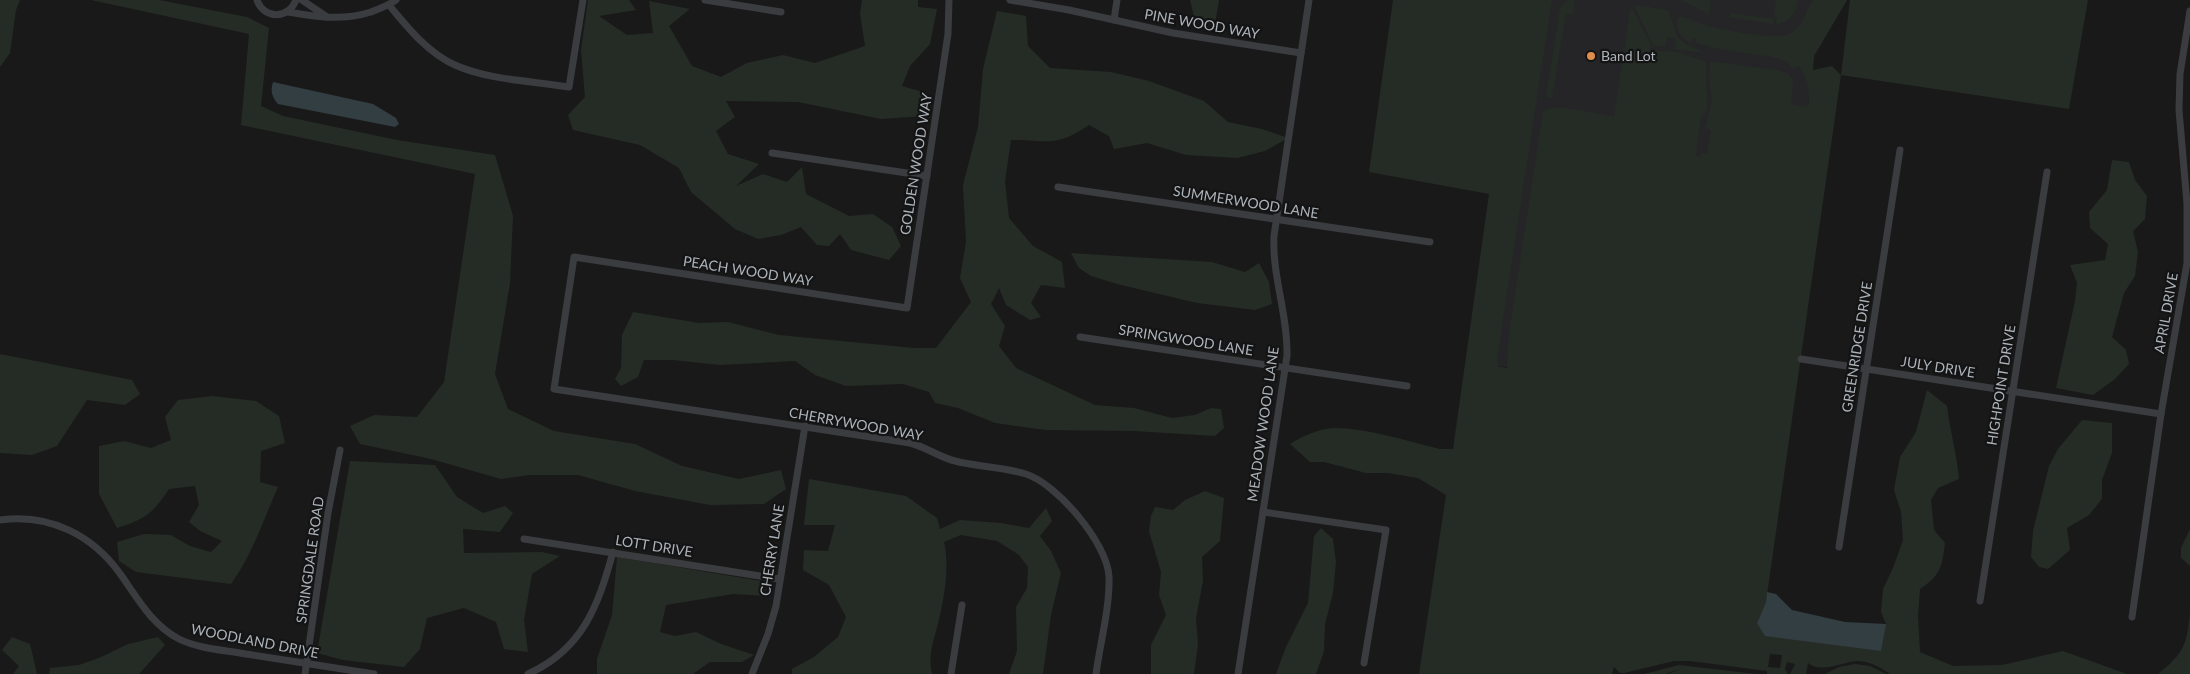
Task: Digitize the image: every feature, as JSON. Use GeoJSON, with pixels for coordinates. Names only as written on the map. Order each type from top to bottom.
{"type":"FeatureCollection","features":[{"type":"Feature","properties":{"kind":"street"},"geometry":{"type":"LineString","coordinates":[[257,0],[264,11],[270,14],[276,15],[288,12],[329,19],[360,15],[389,6],[396,0]]}},
{"type":"Feature","properties":{"kind":"street"},"geometry":{"type":"LineString","coordinates":[[288,12],[296,0]]}},
{"type":"Feature","properties":{"kind":"street"},"geometry":{"type":"LineString","coordinates":[[302,0],[329,19]]}},
{"type":"Feature","properties":{"kind":"street"},"geometry":{"type":"LineString","coordinates":[[389,6],[412,33],[434,52],[454,64],[474,72],[569,87],[582,0]]}},
{"type":"Feature","properties":{"kind":"street"},"geometry":{"type":"LineString","coordinates":[[705,0],[781,12]]}},
{"type":"Feature","properties":{"kind":"street","name":"GOLDEN WOOD WAY"},"geometry":{"type":"LineString","coordinates":[[885,305],[907,308],[948,34],[949,0]]}},
{"type":"Feature","properties":{"kind":"street","name":"PINE WOOD WAY"},"geometry":{"type":"LineString","coordinates":[[1010,0],[1069,10],[1173,34],[1301,53]]}},
{"type":"Feature","properties":{"kind":"street"},"geometry":{"type":"LineString","coordinates":[[1114,20],[1117,0]]}},
{"type":"Feature","properties":{"kind":"street","name":"MEADOW WOOD LANE"},"geometry":{"type":"LineString","coordinates":[[1238,674],[1285,368],[1286,321],[1274,262],[1274,244],[1276,219],[1309,0]]}},
{"type":"Feature","properties":{"kind":"street","name":"APRIL DRIVE"},"geometry":{"type":"LineString","coordinates":[[2132,617],[2161,414],[2187,263],[2187,204],[2179,110],[2180,74],[2190,11]]}},
{"type":"Feature","properties":{"kind":"street","name":"GREENRIDGE DRIVE"},"geometry":{"type":"LineString","coordinates":[[1839,547],[1900,150]]}},
{"type":"Feature","properties":{"kind":"street"},"geometry":{"type":"LineString","coordinates":[[772,153],[926,176]]}},
{"type":"Feature","properties":{"kind":"street","name":"HIGHPOINT DRIVE"},"geometry":{"type":"LineString","coordinates":[[1980,601],[2047,172]]}},
{"type":"Feature","properties":{"kind":"street","name":"SUMMERWOOD LANE"},"geometry":{"type":"LineString","coordinates":[[1058,187],[1430,242]]}},
{"type":"Feature","properties":{"kind":"street","name":"PEACH WOOD WAY"},"geometry":{"type":"LineString","coordinates":[[565,391],[554,389],[574,257],[885,305]]}},
{"type":"Feature","properties":{"kind":"street","name":"SPRINGWOOD LANE"},"geometry":{"type":"LineString","coordinates":[[1080,337],[1407,386]]}},
{"type":"Feature","properties":{"kind":"street","name":"JULY DRIVE"},"geometry":{"type":"LineString","coordinates":[[1801,359],[2161,414]]}},
{"type":"Feature","properties":{"kind":"street","name":"CHERRYWOOD WAY"},"geometry":{"type":"LineString","coordinates":[[565,391],[910,443],[932,450],[954,461],[1016,471],[1038,478],[1048,485],[1096,540],[1107,564],[1109,587],[1096,674]]}},
{"type":"Feature","properties":{"kind":"street","name":"CHERRY LANE"},"geometry":{"type":"LineString","coordinates":[[752,674],[768,634],[776,606],[805,426]]}},
{"type":"Feature","properties":{"kind":"street","name":"SPRINGDALE ROAD"},"geometry":{"type":"LineString","coordinates":[[305,674],[328,513],[340,450]]}},
{"type":"Feature","properties":{"kind":"street"},"geometry":{"type":"LineString","coordinates":[[1263,512],[1386,530],[1364,664]]}},
{"type":"Feature","properties":{"kind":"street","name":"WOODLAND DRIVE"},"geometry":{"type":"LineString","coordinates":[[0,520],[39,520],[56,524],[83,537],[112,563],[137,600],[154,620],[180,639],[208,648],[374,674]]}},
{"type":"Feature","properties":{"kind":"street","name":"LOTT DRIVE"},"geometry":{"type":"LineString","coordinates":[[524,539],[779,579]]}},
{"type":"Feature","properties":{"kind":"street"},"geometry":{"type":"LineString","coordinates":[[528,674],[551,661],[570,645],[583,629],[600,597],[613,552]]}},
{"type":"Feature","properties":{"kind":"street"},"geometry":{"type":"LineString","coordinates":[[951,674],[962,606]]}},
{"type":"Feature","properties":{"kind":"shaded area"},"geometry":{"type":"Polygon","coordinates":[[[0,0],[20,0],[16,10],[10,53],[0,67],[0,0]]]}},
{"type":"Feature","properties":{"kind":"shaded area"},"geometry":{"type":"Polygon","coordinates":[[[91,0],[159,0],[247,17],[269,28],[261,106],[283,116],[397,140],[495,155],[513,216],[510,283],[495,374],[508,409],[554,431],[635,444],[682,466],[739,479],[781,470],[786,489],[764,504],[710,505],[635,491],[578,475],[529,475],[501,479],[431,459],[360,444],[350,426],[374,415],[417,417],[444,382],[475,174],[241,125],[249,34],[91,0]]]}},
{"type":"Feature","properties":{"kind":"shaded area"},"geometry":{"type":"Polygon","coordinates":[[[588,0],[629,0],[636,10],[599,16],[627,35],[653,33],[649,1],[690,9],[669,26],[692,66],[721,77],[747,63],[783,55],[815,63],[865,46],[860,13],[862,0],[918,0],[918,7],[937,9],[930,44],[910,66],[902,86],[926,93],[925,116],[881,119],[798,102],[726,101],[735,117],[716,131],[728,154],[759,164],[736,186],[763,174],[787,182],[802,167],[806,194],[849,216],[873,214],[892,227],[901,246],[889,260],[851,250],[840,234],[829,246],[817,245],[801,227],[781,235],[758,239],[735,229],[691,192],[679,168],[640,145],[573,130],[568,115],[585,97],[581,50],[588,0]]]}},
{"type":"Feature","properties":{"kind":"shaded area"},"geometry":{"type":"Polygon","coordinates":[[[1190,0],[1219,0],[1215,24],[1194,17],[1190,0]]]}},
{"type":"Feature","properties":{"kind":"shaded area"},"geometry":{"type":"Polygon","coordinates":[[[1393,0],[1552,0],[1497,359],[1498,366],[1507,368],[1509,333],[1543,112],[1548,109],[1566,108],[1614,117],[1630,10],[1632,8],[1651,45],[1650,50],[1678,52],[1706,62],[1707,111],[1701,117],[1696,156],[1700,157],[1701,153],[1707,154],[1711,130],[1705,128],[1712,100],[1709,78],[1710,61],[1781,71],[1788,74],[1793,80],[1791,104],[1808,107],[1808,85],[1798,66],[1793,69],[1786,61],[1773,57],[1715,48],[1696,43],[1696,39],[1693,38],[1692,43],[1688,41],[1681,36],[1677,29],[1679,17],[1732,31],[1766,36],[1784,36],[1800,25],[1814,0],[1847,0],[1814,56],[1813,70],[1832,66],[1841,75],[1766,602],[1757,623],[1886,624],[1881,612],[1883,589],[1903,540],[1901,512],[1894,490],[1900,457],[1916,432],[1927,390],[1947,406],[1959,479],[1938,488],[1931,500],[1934,530],[1945,543],[1939,570],[1920,589],[1918,616],[1920,652],[1953,666],[2002,665],[2063,651],[2127,674],[1890,674],[1874,665],[1857,661],[1825,667],[1813,666],[1808,663],[1806,674],[1790,674],[1795,664],[1787,662],[1785,669],[1788,674],[1767,674],[1767,671],[1690,661],[1674,661],[1624,673],[1620,673],[1614,667],[1612,674],[1419,674],[1446,495],[1418,478],[1388,473],[1366,473],[1324,462],[1310,462],[1290,444],[1311,433],[1333,428],[1360,430],[1440,449],[1453,449],[1489,194],[1369,172],[1393,0]],[[1770,654],[1768,667],[1780,668],[1782,655],[1770,654]]]}},
{"type":"Feature","properties":{"kind":"shaded area"},"geometry":{"type":"Polygon","coordinates":[[[1542,0],[1847,0],[1814,56],[1773,411],[1488,364],[1542,0]]]}},
{"type":"Feature","properties":{"kind":"shaded area"},"geometry":{"type":"Polygon","coordinates":[[[1568,0],[1575,0],[1573,14],[1566,14],[1552,98],[1546,97],[1560,8],[1568,0]]]}},
{"type":"Feature","properties":{"kind":"shaded area"},"geometry":{"type":"Polygon","coordinates":[[[1681,0],[1711,0],[1709,14],[1681,0]]]}},
{"type":"Feature","properties":{"kind":"shaded area"},"geometry":{"type":"Polygon","coordinates":[[[1776,0],[1798,0],[1796,9],[1789,19],[1776,24],[1777,17],[1774,16],[1776,0]]]}},
{"type":"Feature","properties":{"kind":"shaded area"},"geometry":{"type":"Polygon","coordinates":[[[1850,0],[2088,0],[2069,109],[1841,75],[1850,0]]]}},
{"type":"Feature","properties":{"kind":"shaded area"},"geometry":{"type":"Polygon","coordinates":[[[1637,5],[1668,10],[1678,38],[1685,44],[1705,53],[1674,49],[1676,39],[1667,37],[1665,47],[1653,45],[1635,7],[1637,5]]]}},
{"type":"Feature","properties":{"kind":"shaded area"},"geometry":{"type":"Polygon","coordinates":[[[997,11],[1026,16],[1028,46],[1050,68],[1111,72],[1149,81],[1204,101],[1228,122],[1262,129],[1288,138],[1265,151],[1237,158],[1186,155],[1147,143],[1114,149],[1109,136],[1089,125],[1059,140],[1011,140],[1005,181],[1009,218],[1033,246],[1062,262],[1065,288],[1041,285],[1031,303],[1041,317],[1030,320],[1006,305],[999,288],[991,304],[1005,326],[999,346],[1016,368],[1095,405],[1134,408],[1172,418],[1195,415],[1211,408],[1221,409],[1224,428],[1215,436],[1134,431],[1046,430],[995,423],[958,408],[935,403],[929,392],[903,384],[846,386],[815,375],[795,361],[720,365],[673,360],[644,360],[638,377],[621,386],[615,379],[621,368],[622,335],[633,312],[699,323],[728,322],[779,335],[914,348],[936,348],[971,302],[960,278],[966,242],[963,185],[978,127],[983,69],[997,11]]]}},
{"type":"Feature","properties":{"kind":"shaded area"},"geometry":{"type":"Polygon","coordinates":[[[1730,13],[1774,19],[1773,24],[1729,17],[1730,13]]]}},
{"type":"Feature","properties":{"kind":"shaded area"},"geometry":{"type":"Polygon","coordinates":[[[273,82],[373,104],[396,118],[399,124],[395,127],[278,104],[272,94],[273,82]]]}},
{"type":"Feature","properties":{"kind":"shaded area"},"geometry":{"type":"Polygon","coordinates":[[[2112,160],[2129,162],[2135,180],[2147,196],[2145,219],[2133,231],[2138,252],[2135,276],[2124,293],[2112,337],[2126,350],[2129,364],[2115,379],[2093,395],[2056,388],[2075,301],[2077,283],[2070,265],[2105,260],[2108,244],[2090,228],[2089,212],[2107,190],[2112,160]]]}},
{"type":"Feature","properties":{"kind":"shaded area"},"geometry":{"type":"Polygon","coordinates":[[[1071,253],[1212,262],[1245,272],[1259,263],[1269,282],[1272,304],[1255,310],[1197,303],[1117,284],[1091,276],[1079,268],[1071,253]]]}},
{"type":"Feature","properties":{"kind":"shaded area"},"geometry":{"type":"Polygon","coordinates":[[[0,354],[132,380],[140,394],[125,405],[87,400],[57,446],[32,455],[0,453],[0,354]]]}},
{"type":"Feature","properties":{"kind":"shaded area"},"geometry":{"type":"Polygon","coordinates":[[[212,396],[256,401],[279,416],[285,443],[261,451],[260,482],[278,487],[257,537],[246,561],[231,584],[136,572],[119,561],[117,542],[144,534],[171,535],[190,546],[211,552],[222,541],[200,531],[189,522],[199,505],[195,486],[169,489],[153,510],[135,522],[117,528],[99,494],[99,446],[124,441],[151,448],[171,440],[165,417],[178,400],[212,396]]]}},
{"type":"Feature","properties":{"kind":"shaded area"},"geometry":{"type":"Polygon","coordinates":[[[2082,420],[2112,423],[2112,453],[2102,480],[2102,499],[2089,515],[2067,528],[2070,550],[2048,569],[2039,567],[2031,557],[2033,531],[2049,466],[2058,449],[2082,420]]]}},
{"type":"Feature","properties":{"kind":"shaded area"},"geometry":{"type":"Polygon","coordinates":[[[350,461],[435,465],[457,497],[483,513],[505,506],[513,513],[500,532],[463,529],[464,553],[542,552],[560,556],[532,574],[524,620],[528,652],[504,649],[496,622],[464,608],[427,618],[420,649],[404,667],[343,660],[317,653],[350,461]]]}},
{"type":"Feature","properties":{"kind":"shaded area"},"geometry":{"type":"Polygon","coordinates":[[[809,479],[906,496],[937,518],[940,529],[960,520],[1001,523],[1029,528],[1046,508],[1052,521],[1040,536],[1051,551],[1061,573],[1051,615],[1043,674],[1009,674],[1017,651],[1016,607],[1027,588],[1028,567],[1019,555],[997,541],[961,535],[944,542],[946,552],[946,583],[932,649],[932,674],[792,674],[792,669],[814,657],[838,637],[846,617],[829,585],[803,570],[804,550],[828,551],[835,525],[804,525],[809,479]]]}},
{"type":"Feature","properties":{"kind":"shaded area"},"geometry":{"type":"Polygon","coordinates":[[[1205,491],[1224,498],[1220,541],[1202,557],[1203,581],[1196,618],[1198,644],[1194,674],[1151,674],[1151,645],[1166,615],[1159,595],[1161,572],[1149,531],[1151,516],[1155,507],[1173,510],[1185,500],[1205,491]]]}},
{"type":"Feature","properties":{"kind":"shaded area"},"geometry":{"type":"Polygon","coordinates":[[[1321,528],[1333,539],[1336,562],[1333,593],[1325,624],[1324,651],[1316,674],[1276,674],[1286,647],[1308,603],[1314,536],[1321,528]]]}},
{"type":"Feature","properties":{"kind":"shaded area"},"geometry":{"type":"Polygon","coordinates":[[[2190,529],[2190,566],[2181,558],[2181,548],[2190,529]]]}},
{"type":"Feature","properties":{"kind":"shaded area"},"geometry":{"type":"Polygon","coordinates":[[[617,557],[761,581],[767,596],[733,594],[666,605],[660,632],[675,636],[696,632],[721,644],[754,655],[742,662],[710,662],[693,674],[597,674],[597,659],[612,615],[617,557]]]}},
{"type":"Feature","properties":{"kind":"shaded area"},"geometry":{"type":"Polygon","coordinates":[[[1767,592],[1776,594],[1792,610],[1845,622],[1886,624],[1881,651],[1765,636],[1757,623],[1766,602],[1767,592]]]}},
{"type":"Feature","properties":{"kind":"shaded area"},"geometry":{"type":"Polygon","coordinates":[[[2190,612],[2190,674],[2158,674],[2174,660],[2183,648],[2190,612]]]}},
{"type":"Feature","properties":{"kind":"shaded area"},"geometry":{"type":"Polygon","coordinates":[[[12,637],[30,644],[37,674],[13,674],[19,666],[2,650],[12,637]]]}},
{"type":"Feature","properties":{"kind":"shaded area"},"geometry":{"type":"Polygon","coordinates":[[[158,637],[165,645],[139,674],[49,674],[50,668],[79,665],[128,644],[158,637]]]}},
{"type":"Feature","properties":{"kind":"shaded area"},"geometry":{"type":"Polygon","coordinates":[[[1855,664],[1870,666],[1886,674],[1825,674],[1839,667],[1855,664]]]}},
{"type":"Feature","properties":{"kind":"shaded area"},"geometry":{"type":"Polygon","coordinates":[[[1679,665],[1756,674],[1668,674],[1683,668],[1665,674],[1644,674],[1679,665]]]}},
{"type":"Feature","properties":{"kind":"place","name":"Band Lot"},"geometry":{"type":"Point","coordinates":[1591,56]}}]}
